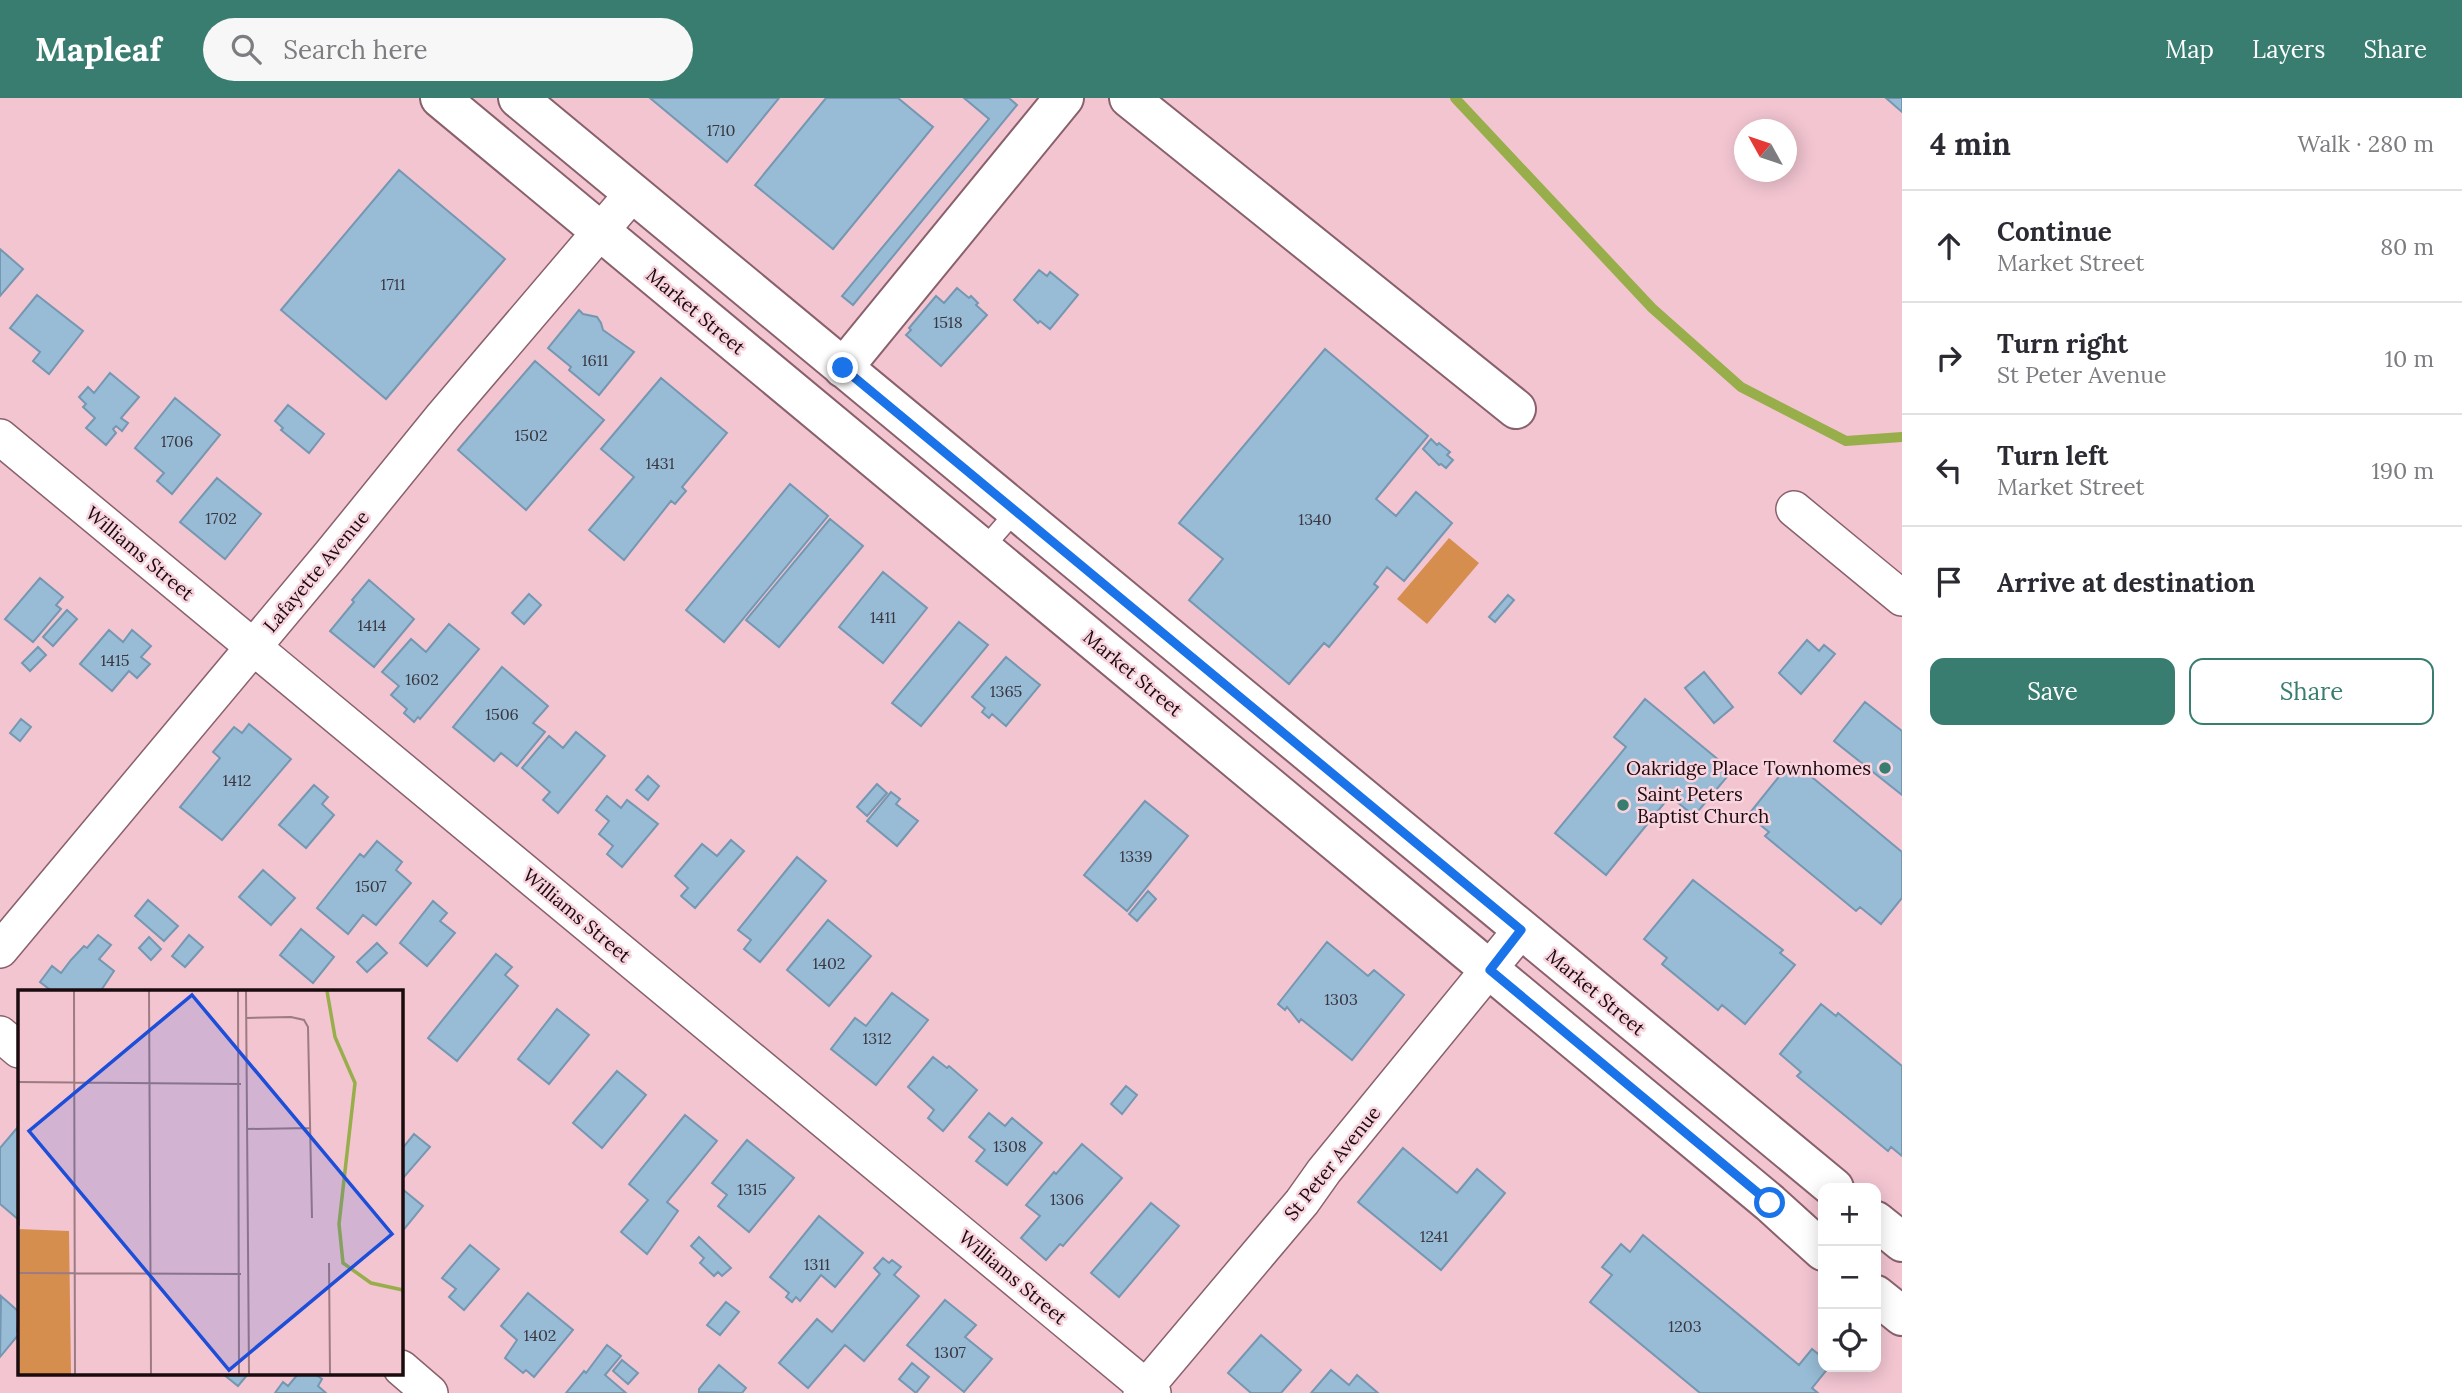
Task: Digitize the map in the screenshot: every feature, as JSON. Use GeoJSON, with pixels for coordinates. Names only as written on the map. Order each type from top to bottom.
{"type":"FeatureCollection","features":[{"type":"Feature","properties":{"kind":"street","name":"Market Street"},"geometry":{"type":"LineString","coordinates":[[440,98],[1770,1203],[1818,1246]]}},
{"type":"Feature","properties":{"kind":"street","name":"Market Street"},"geometry":{"type":"LineString","coordinates":[[518,98],[1828,1183]]}},
{"type":"Feature","properties":{"kind":"street"},"geometry":{"type":"LineString","coordinates":[[843,368],[1064,98]]}},
{"type":"Feature","properties":{"kind":"street"},"geometry":{"type":"LineString","coordinates":[[1129,98],[1516,409]]}},
{"type":"Feature","properties":{"kind":"street","name":"Lafayette Avenue"},"geometry":{"type":"LineString","coordinates":[[0,950],[443,416],[633,193]]}},
{"type":"Feature","properties":{"kind":"street","name":"Williams Street"},"geometry":{"type":"LineString","coordinates":[[0,437],[1147,1391]]}},
{"type":"Feature","properties":{"kind":"street"},"geometry":{"type":"LineString","coordinates":[[1794,509],[1902,598]]}},
{"type":"Feature","properties":{"kind":"street","name":"St Peter Avenue"},"geometry":{"type":"LineString","coordinates":[[1147,1391],[1521,930]]}},
{"type":"Feature","properties":{"kind":"street"},"geometry":{"type":"LineString","coordinates":[[0,1034],[18,1050]]}},
{"type":"Feature","properties":{"kind":"street"},"geometry":{"type":"LineString","coordinates":[[1881,1225],[1902,1242]]}},
{"type":"Feature","properties":{"kind":"street"},"geometry":{"type":"LineString","coordinates":[[1881,1299],[1902,1317]]}},
{"type":"Feature","properties":{"kind":"street"},"geometry":{"type":"LineString","coordinates":[[402,1369],[430,1393]]}},
{"type":"Feature","properties":{"kind":"lane"},"geometry":{"type":"LineString","coordinates":[[983,549],[1016,511]]}},
{"type":"Feature","properties":{"kind":"shaded area"},"geometry":{"type":"Polygon","coordinates":[[[1449,538],[1479,563],[1427,624],[1397,599],[1449,538]]]}},
{"type":"Feature","properties":{"kind":"building"},"geometry":{"type":"Polygon","coordinates":[[[650,98],[779,98],[727,162],[650,98]]]}},
{"type":"Feature","properties":{"kind":"building"},"geometry":{"type":"Polygon","coordinates":[[[826,98],[898,98],[933,127],[833,249],[755,185],[826,98]]]}},
{"type":"Feature","properties":{"kind":"building"},"geometry":{"type":"Polygon","coordinates":[[[964,98],[1009,98],[1017,105],[853,305],[842,296],[989,119],[964,98]]]}},
{"type":"Feature","properties":{"kind":"building"},"geometry":{"type":"Polygon","coordinates":[[[1886,98],[1902,98],[1902,112],[1886,98]]]}},
{"type":"Feature","properties":{"kind":"building"},"geometry":{"type":"Polygon","coordinates":[[[399,170],[505,259],[386,399],[281,310],[399,170]]]}},
{"type":"Feature","properties":{"kind":"building"},"geometry":{"type":"Polygon","coordinates":[[[0,249],[23,269],[0,296],[0,249]]]}},
{"type":"Feature","properties":{"kind":"building"},"geometry":{"type":"Polygon","coordinates":[[[1039,270],[1047,276],[1050,272],[1078,295],[1050,329],[1040,321],[1038,323],[1014,300],[1039,270]]]}},
{"type":"Feature","properties":{"kind":"building"},"geometry":{"type":"Polygon","coordinates":[[[957,288],[969,298],[971,296],[987,315],[941,366],[906,335],[936,296],[944,303],[957,288]]]}},
{"type":"Feature","properties":{"kind":"building"},"geometry":{"type":"Polygon","coordinates":[[[37,295],[83,331],[49,374],[33,361],[40,352],[10,328],[37,295]]]}},
{"type":"Feature","properties":{"kind":"building"},"geometry":{"type":"Polygon","coordinates":[[[579,310],[583,314],[597,317],[603,330],[634,352],[599,395],[548,348],[579,310]]]}},
{"type":"Feature","properties":{"kind":"building"},"geometry":{"type":"Polygon","coordinates":[[[1325,349],[1428,436],[1376,499],[1396,516],[1416,492],[1452,523],[1404,581],[1387,567],[1374,584],[1378,587],[1329,647],[1324,643],[1289,684],[1189,600],[1223,559],[1179,523],[1325,349]]]}},
{"type":"Feature","properties":{"kind":"building"},"geometry":{"type":"Polygon","coordinates":[[[535,361],[604,420],[526,510],[458,450],[535,361]]]}},
{"type":"Feature","properties":{"kind":"building"},"geometry":{"type":"Polygon","coordinates":[[[110,373],[139,397],[121,418],[128,423],[122,431],[116,426],[113,429],[116,433],[106,445],[86,428],[95,418],[83,407],[86,404],[79,397],[88,387],[94,393],[110,373]]]}},
{"type":"Feature","properties":{"kind":"building"},"geometry":{"type":"Polygon","coordinates":[[[661,378],[727,433],[682,487],[686,491],[675,504],[671,501],[624,560],[589,530],[634,477],[601,449],[661,378]]]}},
{"type":"Feature","properties":{"kind":"building"},"geometry":{"type":"Polygon","coordinates":[[[175,398],[220,435],[172,494],[157,481],[164,473],[135,448],[175,398]]]}},
{"type":"Feature","properties":{"kind":"building"},"geometry":{"type":"Polygon","coordinates":[[[288,405],[324,434],[309,453],[281,430],[283,428],[275,421],[288,405]]]}},
{"type":"Feature","properties":{"kind":"building"},"geometry":{"type":"Polygon","coordinates":[[[1431,439],[1450,452],[1447,455],[1453,460],[1446,468],[1439,465],[1423,449],[1431,439]]]}},
{"type":"Feature","properties":{"kind":"building"},"geometry":{"type":"Polygon","coordinates":[[[217,478],[261,514],[225,559],[180,522],[217,478]]]}},
{"type":"Feature","properties":{"kind":"building"},"geometry":{"type":"Polygon","coordinates":[[[790,484],[828,516],[724,642],[686,610],[790,484]]]}},
{"type":"Feature","properties":{"kind":"building"},"geometry":{"type":"Polygon","coordinates":[[[830,519],[863,546],[779,647],[746,620],[830,519]]]}},
{"type":"Feature","properties":{"kind":"building"},"geometry":{"type":"Polygon","coordinates":[[[883,572],[927,608],[883,663],[839,627],[883,572]]]}},
{"type":"Feature","properties":{"kind":"building"},"geometry":{"type":"Polygon","coordinates":[[[40,578],[63,597],[56,605],[61,609],[33,642],[5,619],[40,578]]]}},
{"type":"Feature","properties":{"kind":"building"},"geometry":{"type":"Polygon","coordinates":[[[369,580],[414,619],[374,667],[330,631],[369,580]]]}},
{"type":"Feature","properties":{"kind":"building"},"geometry":{"type":"Polygon","coordinates":[[[529,594],[541,605],[524,624],[512,613],[529,594]]]}},
{"type":"Feature","properties":{"kind":"building"},"geometry":{"type":"Polygon","coordinates":[[[1508,595],[1514,600],[1495,622],[1489,617],[1508,595]]]}},
{"type":"Feature","properties":{"kind":"building"},"geometry":{"type":"Polygon","coordinates":[[[67,610],[77,619],[53,646],[43,637],[67,610]]]}},
{"type":"Feature","properties":{"kind":"building"},"geometry":{"type":"Polygon","coordinates":[[[959,622],[988,645],[921,726],[892,703],[959,622]]]}},
{"type":"Feature","properties":{"kind":"building"},"geometry":{"type":"Polygon","coordinates":[[[449,624],[479,649],[420,719],[418,717],[414,722],[404,713],[407,709],[391,695],[399,686],[382,672],[411,639],[426,652],[449,624]]]}},
{"type":"Feature","properties":{"kind":"building"},"geometry":{"type":"Polygon","coordinates":[[[109,630],[123,642],[132,630],[151,646],[141,657],[150,664],[137,678],[129,671],[112,691],[80,664],[109,630]]]}},
{"type":"Feature","properties":{"kind":"building"},"geometry":{"type":"Polygon","coordinates":[[[1807,640],[1819,651],[1824,645],[1835,654],[1801,694],[1779,673],[1807,640]]]}},
{"type":"Feature","properties":{"kind":"building"},"geometry":{"type":"Polygon","coordinates":[[[38,647],[46,655],[30,671],[22,663],[38,647]]]}},
{"type":"Feature","properties":{"kind":"building"},"geometry":{"type":"Polygon","coordinates":[[[1006,657],[1040,685],[1006,726],[992,714],[989,718],[982,712],[985,708],[972,697],[1006,657]]]}},
{"type":"Feature","properties":{"kind":"building"},"geometry":{"type":"Polygon","coordinates":[[[502,667],[548,706],[533,723],[545,732],[517,766],[501,753],[494,761],[453,727],[502,667]]]}},
{"type":"Feature","properties":{"kind":"building"},"geometry":{"type":"Polygon","coordinates":[[[1704,672],[1733,707],[1714,723],[1685,688],[1704,672]]]}},
{"type":"Feature","properties":{"kind":"building"},"geometry":{"type":"Polygon","coordinates":[[[1645,699],[1732,771],[1694,816],[1670,796],[1606,875],[1555,833],[1626,747],[1614,737],[1645,699]]]}},
{"type":"Feature","properties":{"kind":"building","name":"Oakridge Place Townhomes"},"geometry":{"type":"Polygon","coordinates":[[[1865,702],[1902,731],[1902,795],[1834,741],[1865,702]]]}},
{"type":"Feature","properties":{"kind":"building"},"geometry":{"type":"Polygon","coordinates":[[[21,719],[31,727],[20,741],[10,733],[21,719]]]}},
{"type":"Feature","properties":{"kind":"building"},"geometry":{"type":"Polygon","coordinates":[[[249,724],[291,759],[222,840],[180,807],[220,758],[213,752],[234,727],[242,733],[249,724]]]}},
{"type":"Feature","properties":{"kind":"building"},"geometry":{"type":"Polygon","coordinates":[[[576,732],[605,756],[558,813],[543,800],[550,792],[522,768],[549,736],[563,748],[576,732]]]}},
{"type":"Feature","properties":{"kind":"building"},"geometry":{"type":"Polygon","coordinates":[[[1790,763],[1804,775],[1807,773],[1902,852],[1902,898],[1881,924],[1860,907],[1856,911],[1765,836],[1769,832],[1748,815],[1790,763]]]}},
{"type":"Feature","properties":{"kind":"building"},"geometry":{"type":"Polygon","coordinates":[[[648,776],[659,786],[648,800],[636,790],[648,776]]]}},
{"type":"Feature","properties":{"kind":"building"},"geometry":{"type":"Polygon","coordinates":[[[877,784],[887,793],[867,816],[857,807],[877,784]]]}},
{"type":"Feature","properties":{"kind":"building"},"geometry":{"type":"Polygon","coordinates":[[[314,785],[328,797],[322,804],[334,815],[306,848],[279,825],[314,785]]]}},
{"type":"Feature","properties":{"kind":"building"},"geometry":{"type":"Polygon","coordinates":[[[891,792],[900,799],[896,804],[918,821],[897,846],[867,821],[891,792]]]}},
{"type":"Feature","properties":{"kind":"building"},"geometry":{"type":"Polygon","coordinates":[[[607,796],[621,808],[627,800],[658,824],[622,867],[607,854],[613,846],[599,834],[609,821],[596,810],[607,796]]]}},
{"type":"Feature","properties":{"kind":"building"},"geometry":{"type":"Polygon","coordinates":[[[1145,801],[1188,836],[1127,911],[1084,875],[1145,801]]]}},
{"type":"Feature","properties":{"kind":"building"},"geometry":{"type":"Polygon","coordinates":[[[731,840],[744,851],[695,908],[681,896],[688,888],[675,876],[702,844],[717,856],[731,840]]]}},
{"type":"Feature","properties":{"kind":"building"},"geometry":{"type":"Polygon","coordinates":[[[377,841],[402,862],[396,870],[411,883],[376,925],[363,915],[348,934],[317,908],[360,854],[364,857],[377,841]]]}},
{"type":"Feature","properties":{"kind":"building"},"geometry":{"type":"Polygon","coordinates":[[[797,857],[826,881],[760,962],[744,949],[751,940],[738,930],[797,857]]]}},
{"type":"Feature","properties":{"kind":"building"},"geometry":{"type":"Polygon","coordinates":[[[263,870],[295,898],[271,925],[239,897],[263,870]]]}},
{"type":"Feature","properties":{"kind":"building"},"geometry":{"type":"Polygon","coordinates":[[[1693,880],[1783,950],[1780,953],[1795,965],[1745,1024],[1722,1005],[1718,1010],[1662,964],[1667,958],[1644,939],[1693,880]]]}},
{"type":"Feature","properties":{"kind":"building"},"geometry":{"type":"Polygon","coordinates":[[[1148,891],[1156,899],[1137,921],[1129,914],[1148,891]]]}},
{"type":"Feature","properties":{"kind":"building"},"geometry":{"type":"Polygon","coordinates":[[[148,900],[178,926],[164,941],[135,916],[148,900]]]}},
{"type":"Feature","properties":{"kind":"building"},"geometry":{"type":"Polygon","coordinates":[[[433,901],[447,913],[440,921],[455,933],[427,966],[400,943],[433,901]]]}},
{"type":"Feature","properties":{"kind":"building"},"geometry":{"type":"Polygon","coordinates":[[[828,920],[871,956],[829,1006],[787,970],[828,920]]]}},
{"type":"Feature","properties":{"kind":"building"},"geometry":{"type":"Polygon","coordinates":[[[301,929],[334,957],[313,983],[280,955],[301,929]]]}},
{"type":"Feature","properties":{"kind":"building"},"geometry":{"type":"Polygon","coordinates":[[[98,935],[111,945],[99,959],[114,971],[101,990],[50,990],[40,982],[52,966],[61,973],[84,946],[87,948],[98,935]]]}},
{"type":"Feature","properties":{"kind":"building"},"geometry":{"type":"Polygon","coordinates":[[[189,935],[203,947],[185,967],[172,956],[189,935]]]}},
{"type":"Feature","properties":{"kind":"building"},"geometry":{"type":"Polygon","coordinates":[[[149,937],[161,949],[151,960],[139,948],[149,937]]]}},
{"type":"Feature","properties":{"kind":"building"},"geometry":{"type":"Polygon","coordinates":[[[1327,942],[1368,976],[1374,970],[1404,995],[1352,1060],[1301,1019],[1299,1022],[1287,1007],[1285,1010],[1278,1004],[1327,942]]]}},
{"type":"Feature","properties":{"kind":"building"},"geometry":{"type":"Polygon","coordinates":[[[377,943],[387,953],[367,972],[357,962],[377,943]]]}},
{"type":"Feature","properties":{"kind":"building"},"geometry":{"type":"Polygon","coordinates":[[[496,954],[512,967],[505,975],[518,986],[457,1061],[428,1038],[496,954]]]}},
{"type":"Feature","properties":{"kind":"building"},"geometry":{"type":"Polygon","coordinates":[[[892,993],[928,1020],[876,1085],[831,1049],[855,1018],[866,1026],[892,993]]]}},
{"type":"Feature","properties":{"kind":"building"},"geometry":{"type":"Polygon","coordinates":[[[1821,1004],[1836,1016],[1838,1013],[1902,1066],[1902,1156],[1891,1147],[1888,1151],[1797,1076],[1801,1072],[1780,1054],[1821,1004]]]}},
{"type":"Feature","properties":{"kind":"building"},"geometry":{"type":"Polygon","coordinates":[[[557,1009],[589,1035],[549,1084],[518,1059],[557,1009]]]}},
{"type":"Feature","properties":{"kind":"building"},"geometry":{"type":"Polygon","coordinates":[[[933,1057],[947,1068],[949,1066],[977,1090],[943,1131],[928,1118],[934,1110],[908,1087],[933,1057]]]}},
{"type":"Feature","properties":{"kind":"building"},"geometry":{"type":"Polygon","coordinates":[[[617,1071],[646,1095],[602,1148],[573,1123],[617,1071]]]}},
{"type":"Feature","properties":{"kind":"building"},"geometry":{"type":"Polygon","coordinates":[[[1126,1086],[1137,1095],[1122,1114],[1111,1104],[1126,1086]]]}},
{"type":"Feature","properties":{"kind":"building"},"geometry":{"type":"Polygon","coordinates":[[[989,1113],[1005,1126],[1012,1118],[1042,1143],[1007,1185],[976,1161],[985,1150],[969,1137],[989,1113]]]}},
{"type":"Feature","properties":{"kind":"building"},"geometry":{"type":"Polygon","coordinates":[[[685,1115],[717,1141],[667,1202],[678,1211],[647,1254],[621,1232],[648,1200],[629,1184],[685,1115]]]}},
{"type":"Feature","properties":{"kind":"building"},"geometry":{"type":"Polygon","coordinates":[[[17,1128],[18,1219],[0,1204],[0,1148],[17,1128]]]}},
{"type":"Feature","properties":{"kind":"building"},"geometry":{"type":"Polygon","coordinates":[[[414,1134],[430,1147],[404,1177],[402,1174],[402,1149],[414,1134]]]}},
{"type":"Feature","properties":{"kind":"building"},"geometry":{"type":"Polygon","coordinates":[[[747,1140],[794,1178],[749,1232],[718,1206],[727,1195],[712,1183],[747,1140]]]}},
{"type":"Feature","properties":{"kind":"building"},"geometry":{"type":"Polygon","coordinates":[[[1082,1144],[1122,1178],[1063,1246],[1060,1244],[1046,1260],[1021,1238],[1040,1216],[1026,1205],[1082,1144]]]}},
{"type":"Feature","properties":{"kind":"building"},"geometry":{"type":"Polygon","coordinates":[[[1403,1148],[1457,1193],[1477,1169],[1505,1193],[1441,1270],[1358,1202],[1403,1148]]]}},
{"type":"Feature","properties":{"kind":"building"},"geometry":{"type":"Polygon","coordinates":[[[402,1189],[423,1206],[402,1232],[402,1189]]]}},
{"type":"Feature","properties":{"kind":"building"},"geometry":{"type":"Polygon","coordinates":[[[1151,1203],[1179,1226],[1119,1297],[1091,1273],[1151,1203]]]}},
{"type":"Feature","properties":{"kind":"building"},"geometry":{"type":"Polygon","coordinates":[[[819,1216],[863,1253],[835,1287],[821,1275],[800,1301],[796,1297],[792,1302],[786,1297],[789,1293],[770,1277],[819,1216]]]}},
{"type":"Feature","properties":{"kind":"building"},"geometry":{"type":"Polygon","coordinates":[[[1643,1235],[1799,1365],[1812,1349],[1818,1354],[1818,1372],[1825,1372],[1812,1388],[1818,1393],[1700,1393],[1590,1302],[1612,1275],[1602,1267],[1621,1244],[1630,1252],[1643,1235]]]}},
{"type":"Feature","properties":{"kind":"building"},"geometry":{"type":"Polygon","coordinates":[[[699,1237],[731,1268],[722,1276],[718,1272],[714,1276],[700,1263],[704,1258],[691,1246],[699,1237]]]}},
{"type":"Feature","properties":{"kind":"building"},"geometry":{"type":"Polygon","coordinates":[[[470,1245],[499,1269],[464,1310],[449,1297],[456,1289],[442,1278],[470,1245]]]}},
{"type":"Feature","properties":{"kind":"building"},"geometry":{"type":"Polygon","coordinates":[[[883,1258],[889,1263],[892,1260],[901,1267],[894,1275],[919,1296],[864,1361],[845,1345],[808,1388],[779,1363],[817,1319],[832,1332],[880,1274],[874,1268],[883,1258]]]}},
{"type":"Feature","properties":{"kind":"building"},"geometry":{"type":"Polygon","coordinates":[[[528,1293],[573,1330],[534,1377],[526,1370],[523,1373],[505,1358],[517,1340],[501,1326],[528,1293]]]}},
{"type":"Feature","properties":{"kind":"building"},"geometry":{"type":"Polygon","coordinates":[[[1,1296],[18,1311],[18,1335],[0,1357],[1,1296]]]}},
{"type":"Feature","properties":{"kind":"building"},"geometry":{"type":"Polygon","coordinates":[[[945,1300],[976,1325],[965,1337],[992,1359],[964,1392],[907,1345],[945,1300]]]}},
{"type":"Feature","properties":{"kind":"building"},"geometry":{"type":"Polygon","coordinates":[[[726,1302],[739,1312],[720,1335],[707,1325],[726,1302]]]}},
{"type":"Feature","properties":{"kind":"building"},"geometry":{"type":"Polygon","coordinates":[[[1261,1335],[1301,1370],[1281,1393],[1251,1393],[1228,1373],[1261,1335]]]}},
{"type":"Feature","properties":{"kind":"building"},"geometry":{"type":"Polygon","coordinates":[[[607,1345],[621,1356],[605,1375],[626,1393],[566,1393],[584,1371],[586,1373],[607,1345]]]}},
{"type":"Feature","properties":{"kind":"building"},"geometry":{"type":"Polygon","coordinates":[[[622,1360],[638,1373],[628,1384],[613,1371],[622,1360]]]}},
{"type":"Feature","properties":{"kind":"building"},"geometry":{"type":"Polygon","coordinates":[[[912,1363],[929,1377],[916,1393],[899,1379],[912,1363]]]}},
{"type":"Feature","properties":{"kind":"building"},"geometry":{"type":"Polygon","coordinates":[[[719,1365],[746,1388],[742,1393],[699,1392],[719,1365]]]}},
{"type":"Feature","properties":{"kind":"building"},"geometry":{"type":"Polygon","coordinates":[[[1331,1370],[1349,1385],[1357,1375],[1378,1393],[1311,1393],[1331,1370]]]}},
{"type":"Feature","properties":{"kind":"building"},"geometry":{"type":"Polygon","coordinates":[[[226,1376],[246,1376],[238,1386],[226,1376]]]}},
{"type":"Feature","properties":{"kind":"building"},"geometry":{"type":"Polygon","coordinates":[[[296,1376],[318,1376],[322,1379],[318,1386],[326,1393],[275,1393],[283,1382],[288,1386],[296,1376]]]}},
{"type":"Feature","properties":{"kind":"waterway"},"geometry":{"type":"LineString","coordinates":[[1455,98],[1652,308],[1741,387],[1846,441],[1902,437]]}},
{"type":"Feature","properties":{"kind":"place","name":"Oakridge Place Townhomes"},"geometry":{"type":"Point","coordinates":[1885,768]}},
{"type":"Feature","properties":{"kind":"place","name":"Saint Peters Baptist Church"},"geometry":{"type":"Point","coordinates":[1623,805]}},
{"type":"Feature","properties":{"kind":"route"},"geometry":{"type":"LineString","coordinates":[[843,368],[1521,930],[1490,970],[1770,1203]]}}]}
